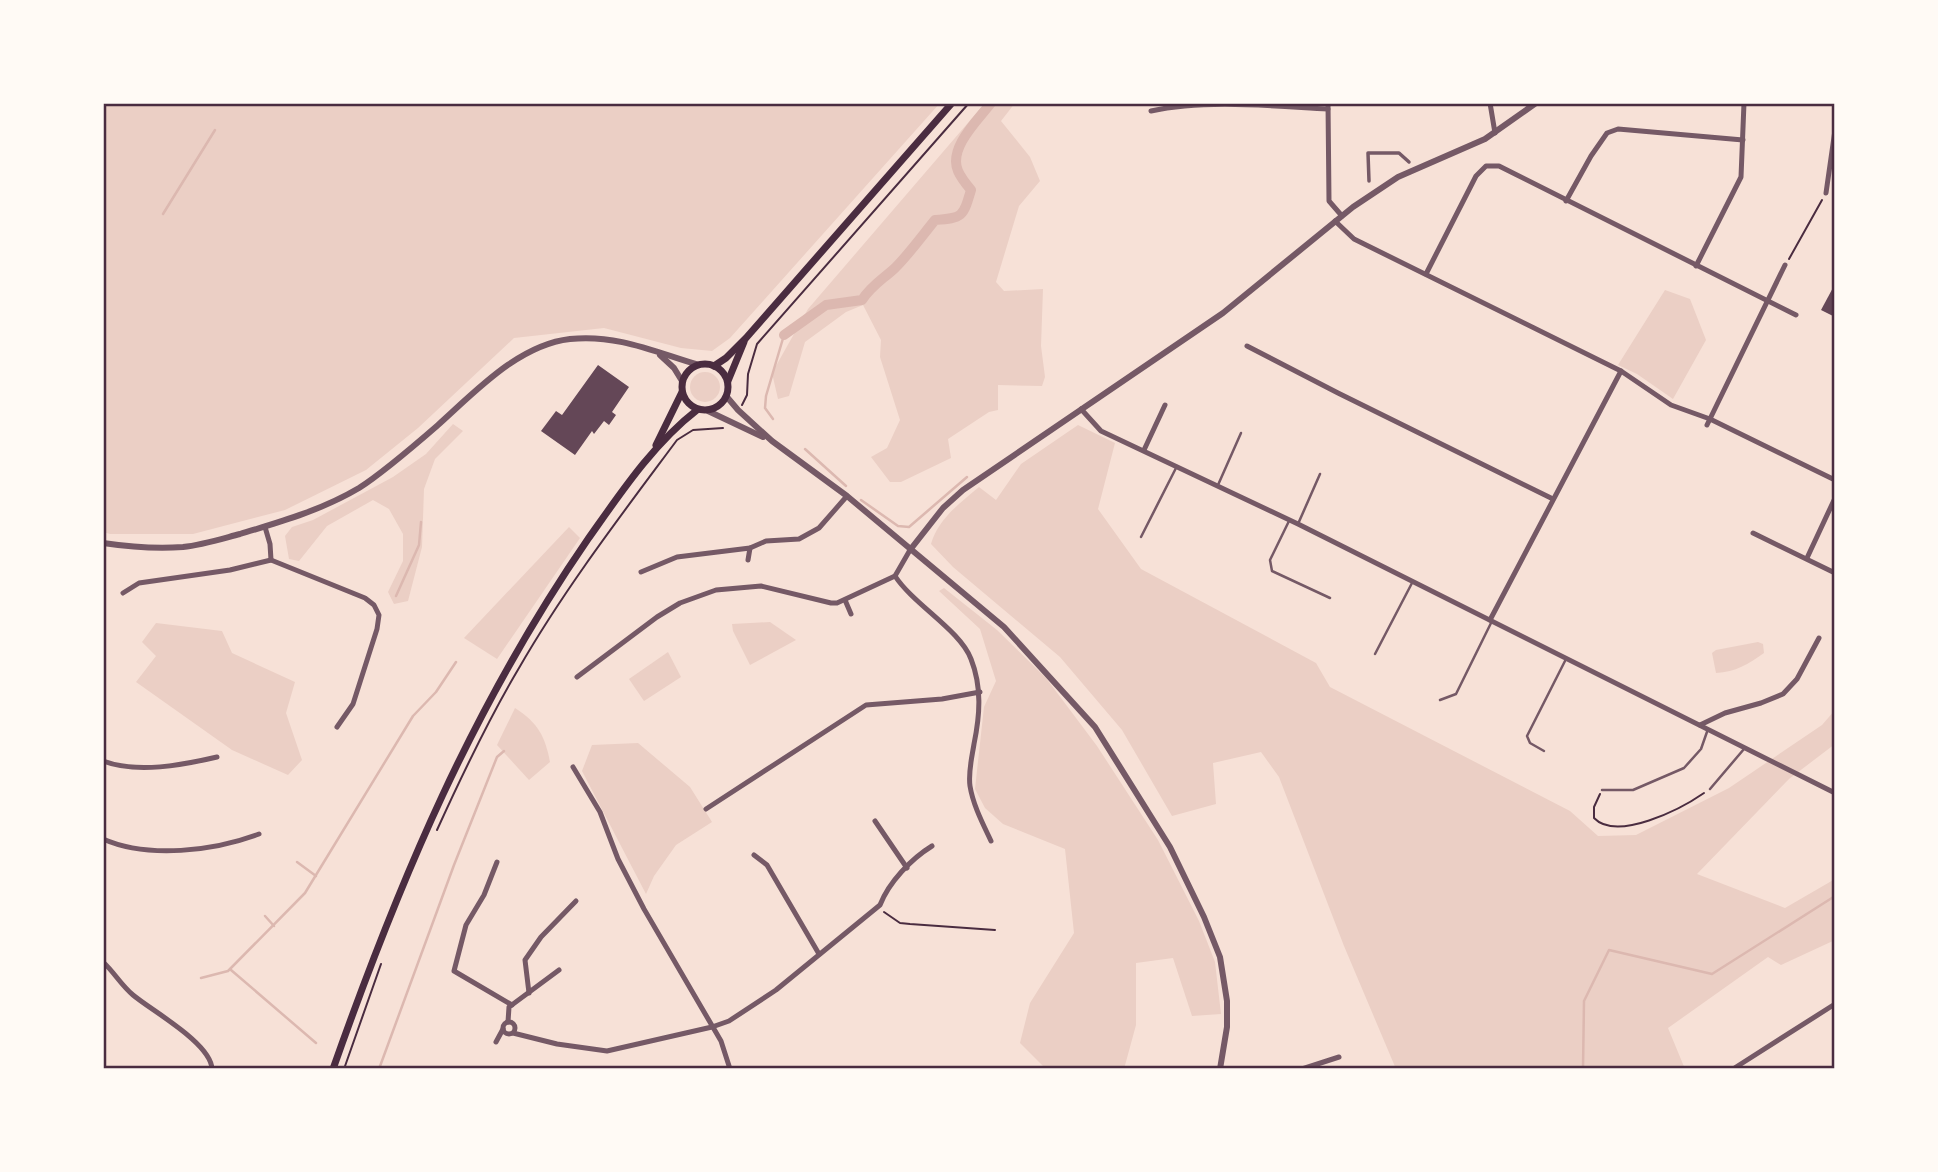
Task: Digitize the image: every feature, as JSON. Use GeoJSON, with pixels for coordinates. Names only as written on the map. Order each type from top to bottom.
{"type":"FeatureCollection","features":[{"type":"Feature","properties":{"kind":"main road"},"geometry":{"type":"LineString","coordinates":[[714,366],[746,338],[952,103]]}},
{"type":"Feature","properties":{"kind":"main road"},"geometry":{"type":"LineString","coordinates":[[728,381],[720,369],[699,365],[692,368],[682,381],[682,392],[685,400],[697,410],[708,411],[716,408],[727,397],[728,381],[746,338]]}},
{"type":"Feature","properties":{"kind":"main road"},"geometry":{"type":"LineString","coordinates":[[652,453],[682,392]]}},
{"type":"Feature","properties":{"kind":"main road"},"geometry":{"type":"LineString","coordinates":[[333,1069],[372,958],[411,862],[477,722],[531,626],[570,565],[652,453],[681,422],[697,410]]}},
{"type":"Feature","properties":{"kind":"street"},"geometry":{"type":"LineString","coordinates":[[1490,103],[1494,133]]}},
{"type":"Feature","properties":{"kind":"street"},"geometry":{"type":"LineString","coordinates":[[578,677],[657,617],[680,603],[716,590],[761,586],[831,603],[845,600],[895,576],[910,550],[943,508],[963,490],[1223,313],[1335,221],[1398,177],[1494,133],[1536,103]]}},
{"type":"Feature","properties":{"kind":"street"},"geometry":{"type":"LineString","coordinates":[[1696,266],[1741,177],[1744,103]]}},
{"type":"Feature","properties":{"kind":"street"},"geometry":{"type":"LineString","coordinates":[[1151,111],[1194,106],[1328,106],[1329,201],[1342,216]]}},
{"type":"Feature","properties":{"kind":"street"},"geometry":{"type":"LineString","coordinates":[[1566,201],[1607,133],[1618,129],[1743,140]]}},
{"type":"Feature","properties":{"kind":"street"},"geometry":{"type":"LineString","coordinates":[[1826,193],[1835,130]]}},
{"type":"Feature","properties":{"kind":"street"},"geometry":{"type":"LineString","coordinates":[[1369,181],[1367,153],[1399,153],[1409,162]]}},
{"type":"Feature","properties":{"kind":"street"},"geometry":{"type":"LineString","coordinates":[[1426,274],[1476,176],[1486,166],[1499,166],[1796,315]]}},
{"type":"Feature","properties":{"kind":"street"},"geometry":{"type":"LineString","coordinates":[[1335,221],[1354,239],[1621,371],[1671,405],[1835,480]]}},
{"type":"Feature","properties":{"kind":"street"},"geometry":{"type":"LineString","coordinates":[[1709,422],[1785,265]]}},
{"type":"Feature","properties":{"kind":"street"},"geometry":{"type":"LineString","coordinates":[[103,543],[139,548],[184,547],[265,527],[337,500],[361,486],[476,391],[521,358],[547,345],[569,339],[624,341],[699,365]]}},
{"type":"Feature","properties":{"kind":"street"},"geometry":{"type":"LineString","coordinates":[[1247,346],[1553,499]]}},
{"type":"Feature","properties":{"kind":"street"},"geometry":{"type":"LineString","coordinates":[[659,353],[682,381]]}},
{"type":"Feature","properties":{"kind":"street"},"geometry":{"type":"LineString","coordinates":[[1491,620],[1621,371]]}},
{"type":"Feature","properties":{"kind":"street"},"geometry":{"type":"LineString","coordinates":[[727,397],[737,410],[772,441],[847,496],[1004,627],[1095,727],[1170,847],[1205,918],[1220,957],[1227,1001],[1227,1027],[1220,1069]]}},
{"type":"Feature","properties":{"kind":"street"},"geometry":{"type":"LineString","coordinates":[[1144,450],[1166,405]]}},
{"type":"Feature","properties":{"kind":"street"},"geometry":{"type":"LineString","coordinates":[[1081,409],[1101,432],[1298,524],[1835,793]]}},
{"type":"Feature","properties":{"kind":"street"},"geometry":{"type":"LineString","coordinates":[[708,411],[772,441]]}},
{"type":"Feature","properties":{"kind":"street"},"geometry":{"type":"LineString","coordinates":[[641,572],[677,557],[750,548],[766,541],[799,539],[820,528],[847,496]]}},
{"type":"Feature","properties":{"kind":"street"},"geometry":{"type":"LineString","coordinates":[[1807,558],[1835,498]]}},
{"type":"Feature","properties":{"kind":"street"},"geometry":{"type":"LineString","coordinates":[[265,527],[271,561]]}},
{"type":"Feature","properties":{"kind":"street"},"geometry":{"type":"LineString","coordinates":[[1753,533],[1835,573]]}},
{"type":"Feature","properties":{"kind":"street"},"geometry":{"type":"LineString","coordinates":[[748,560],[750,548]]}},
{"type":"Feature","properties":{"kind":"street"},"geometry":{"type":"LineString","coordinates":[[123,593],[139,583],[230,570],[271,561],[365,597],[374,605],[379,615],[377,629],[353,704],[337,727]]}},
{"type":"Feature","properties":{"kind":"street"},"geometry":{"type":"LineString","coordinates":[[895,576],[904,590],[953,635],[970,655],[980,692],[979,720],[969,770],[970,786],[991,841]]}},
{"type":"Feature","properties":{"kind":"street"},"geometry":{"type":"LineString","coordinates":[[845,600],[851,614]]}},
{"type":"Feature","properties":{"kind":"street"},"geometry":{"type":"LineString","coordinates":[[1700,725],[1725,713],[1761,704],[1783,694],[1797,679],[1819,638]]}},
{"type":"Feature","properties":{"kind":"street"},"geometry":{"type":"LineString","coordinates":[[706,809],[866,705],[942,699],[980,692]]}},
{"type":"Feature","properties":{"kind":"street"},"geometry":{"type":"LineString","coordinates":[[103,761],[135,767],[153,767],[217,757]]}},
{"type":"Feature","properties":{"kind":"street"},"geometry":{"type":"LineString","coordinates":[[573,767],[600,812],[618,859],[644,909],[721,1041],[730,1069]]}},
{"type":"Feature","properties":{"kind":"street"},"geometry":{"type":"LineString","coordinates":[[875,821],[907,868]]}},
{"type":"Feature","properties":{"kind":"street"},"geometry":{"type":"LineString","coordinates":[[103,839],[144,850],[193,849],[233,844],[259,834]]}},
{"type":"Feature","properties":{"kind":"street"},"geometry":{"type":"LineString","coordinates":[[503,1030],[508,1034],[557,1044],[607,1051],[729,1021],[776,990],[880,905],[884,895],[913,858],[932,846]]}},
{"type":"Feature","properties":{"kind":"street"},"geometry":{"type":"LineString","coordinates":[[754,855],[766,865],[818,954]]}},
{"type":"Feature","properties":{"kind":"street"},"geometry":{"type":"LineString","coordinates":[[497,862],[484,895],[466,925],[454,971],[512,1005]]}},
{"type":"Feature","properties":{"kind":"street"},"geometry":{"type":"LineString","coordinates":[[528,993],[525,960],[541,937],[576,901]]}},
{"type":"Feature","properties":{"kind":"street"},"geometry":{"type":"LineString","coordinates":[[103,962],[131,994],[192,1039],[212,1062],[212,1069]]}},
{"type":"Feature","properties":{"kind":"street"},"geometry":{"type":"LineString","coordinates":[[496,1042],[508,1022],[509,1007],[559,970]]}},
{"type":"Feature","properties":{"kind":"street"},"geometry":{"type":"LineString","coordinates":[[1733,1069],[1835,1003]]}},
{"type":"Feature","properties":{"kind":"street"},"geometry":{"type":"LineString","coordinates":[[508,1022],[515,1025],[513,1033]]}},
{"type":"Feature","properties":{"kind":"street"},"geometry":{"type":"LineString","coordinates":[[1302,1069],[1339,1057]]}},
{"type":"Feature","properties":{"kind":"lane"},"geometry":{"type":"LineString","coordinates":[[1218,485],[1241,433]]}},
{"type":"Feature","properties":{"kind":"lane"},"geometry":{"type":"LineString","coordinates":[[1141,537],[1177,466]]}},
{"type":"Feature","properties":{"kind":"lane"},"geometry":{"type":"LineString","coordinates":[[1298,524],[1320,474]]}},
{"type":"Feature","properties":{"kind":"lane"},"geometry":{"type":"LineString","coordinates":[[1289,521],[1270,560],[1272,571],[1330,598]]}},
{"type":"Feature","properties":{"kind":"lane"},"geometry":{"type":"LineString","coordinates":[[1375,654],[1412,583]]}},
{"type":"Feature","properties":{"kind":"lane"},"geometry":{"type":"LineString","coordinates":[[1440,700],[1456,694],[1491,620]]}},
{"type":"Feature","properties":{"kind":"lane"},"geometry":{"type":"LineString","coordinates":[[1544,751],[1530,743],[1527,736],[1566,659]]}},
{"type":"Feature","properties":{"kind":"lane"},"geometry":{"type":"LineString","coordinates":[[1602,790],[1633,790],[1684,768],[1701,749],[1708,729]]}},
{"type":"Feature","properties":{"kind":"lane"},"geometry":{"type":"LineString","coordinates":[[1710,789],[1745,748]]}},
{"type":"Feature","properties":{"kind":"path"},"geometry":{"type":"LineString","coordinates":[[737,410],[747,395],[748,374],[757,344],[969,103]]}},
{"type":"Feature","properties":{"kind":"path"},"geometry":{"type":"LineString","coordinates":[[1785,265],[1826,193]]}},
{"type":"Feature","properties":{"kind":"path"},"geometry":{"type":"LineString","coordinates":[[437,829],[482,736],[519,668],[598,547],[677,440],[692,430],[723,429],[730,420]]}},
{"type":"Feature","properties":{"kind":"path"},"geometry":{"type":"LineString","coordinates":[[1602,790],[1594,807],[1594,818],[1600,824],[1613,827],[1654,819],[1710,789]]}},
{"type":"Feature","properties":{"kind":"path"},"geometry":{"type":"LineString","coordinates":[[880,905],[900,923],[995,930]]}},
{"type":"Feature","properties":{"kind":"path"},"geometry":{"type":"LineString","coordinates":[[344,1069],[383,958]]}},
{"type":"Feature","properties":{"kind":"shaded area"},"geometry":{"type":"Polygon","coordinates":[[[103,103],[940,103],[730,338],[712,351],[681,348],[604,328],[514,338],[418,428],[366,470],[285,510],[193,534],[110,534],[103,532],[103,103]]]}},
{"type":"Feature","properties":{"kind":"shaded area"},"geometry":{"type":"Polygon","coordinates":[[[985,103],[1015,103],[1001,121],[1030,157],[1040,181],[1019,206],[996,282],[1004,291],[1043,289],[1041,346],[1045,377],[1042,386],[998,385],[998,410],[989,412],[948,439],[951,458],[901,482],[890,482],[871,457],[887,448],[900,420],[880,357],[881,340],[863,305],[846,312],[805,342],[789,396],[778,399],[772,373],[808,309],[985,103]]]}},
{"type":"Feature","properties":{"kind":"shaded area"},"geometry":{"type":"Polygon","coordinates":[[[1665,290],[1690,299],[1706,340],[1673,399],[1637,374],[1618,365],[1665,290]]]}},
{"type":"Feature","properties":{"kind":"shaded area"},"geometry":{"type":"Polygon","coordinates":[[[705,372],[716,376],[720,387],[716,398],[705,402],[694,398],[690,387],[694,376],[705,372]]]}},
{"type":"Feature","properties":{"kind":"shaded area"},"geometry":{"type":"Polygon","coordinates":[[[453,424],[463,431],[435,459],[424,489],[422,547],[408,601],[394,604],[388,592],[403,561],[403,534],[389,509],[373,500],[327,526],[299,561],[289,559],[285,536],[292,527],[313,520],[393,477],[426,454],[453,424]]]}},
{"type":"Feature","properties":{"kind":"shaded area"},"geometry":{"type":"Polygon","coordinates":[[[1078,425],[1115,443],[1098,509],[1141,569],[1316,663],[1330,687],[1570,811],[1598,836],[1636,835],[1729,788],[1822,725],[1835,710],[1835,744],[1789,779],[1697,874],[1785,908],[1835,879],[1835,940],[1781,965],[1768,957],[1668,1028],[1685,1069],[1396,1069],[1344,946],[1279,777],[1261,752],[1213,763],[1216,804],[1172,816],[1122,730],[1060,657],[953,567],[931,544],[944,519],[979,487],[996,500],[1021,464],[1078,425]]]}},
{"type":"Feature","properties":{"kind":"shaded area"},"geometry":{"type":"Polygon","coordinates":[[[569,527],[580,538],[497,659],[464,638],[569,527]]]}},
{"type":"Feature","properties":{"kind":"shaded area"},"geometry":{"type":"Polygon","coordinates":[[[944,588],[997,630],[1046,678],[1097,746],[1158,840],[1199,921],[1215,962],[1221,1014],[1192,1016],[1173,958],[1136,963],[1136,1025],[1124,1069],[1046,1069],[1020,1043],[1030,1003],[1074,933],[1065,849],[1003,824],[985,808],[975,789],[984,707],[996,681],[980,629],[939,591],[944,588]]]}},
{"type":"Feature","properties":{"kind":"shaded area"},"geometry":{"type":"Polygon","coordinates":[[[770,622],[796,640],[750,665],[732,624],[770,622]]]}},
{"type":"Feature","properties":{"kind":"shaded area"},"geometry":{"type":"Polygon","coordinates":[[[156,623],[222,631],[232,653],[295,682],[286,713],[302,760],[288,775],[232,750],[136,682],[156,656],[142,642],[156,623]]]}},
{"type":"Feature","properties":{"kind":"shaded area"},"geometry":{"type":"Polygon","coordinates":[[[1758,642],[1763,644],[1764,653],[1742,667],[1716,673],[1712,653],[1716,650],[1758,642]]]}},
{"type":"Feature","properties":{"kind":"shaded area"},"geometry":{"type":"Polygon","coordinates":[[[668,652],[681,677],[644,701],[629,679],[668,652]]]}},
{"type":"Feature","properties":{"kind":"shaded area"},"geometry":{"type":"Polygon","coordinates":[[[515,708],[539,731],[550,762],[529,780],[497,745],[515,708]]]}},
{"type":"Feature","properties":{"kind":"shaded area"},"geometry":{"type":"Polygon","coordinates":[[[638,743],[690,787],[712,822],[676,845],[654,876],[646,894],[582,771],[592,745],[638,743]]]}},
{"type":"Feature","properties":{"kind":"building"},"geometry":{"type":"Polygon","coordinates":[[[1835,284],[1835,317],[1821,310],[1835,284]]]}},
{"type":"Feature","properties":{"kind":"building"},"geometry":{"type":"Polygon","coordinates":[[[598,365],[629,387],[612,412],[616,415],[609,425],[604,421],[594,434],[592,431],[575,455],[541,431],[556,411],[562,415],[598,365]]]}},
{"type":"Feature","properties":{"kind":"waterway"},"geometry":{"type":"LineString","coordinates":[[784,335],[826,305],[862,300],[873,286],[895,268],[935,220],[957,217],[963,211],[971,190],[958,171],[957,153],[966,135],[991,103]]}},
{"type":"Feature","properties":{"kind":"waterway"},"geometry":{"type":"LineString","coordinates":[[163,214],[215,130]]}},
{"type":"Feature","properties":{"kind":"waterway"},"geometry":{"type":"LineString","coordinates":[[773,419],[765,408],[766,396],[784,335]]}},
{"type":"Feature","properties":{"kind":"waterway"},"geometry":{"type":"LineString","coordinates":[[805,449],[846,486]]}},
{"type":"Feature","properties":{"kind":"waterway"},"geometry":{"type":"LineString","coordinates":[[861,500],[898,526],[909,527],[967,477]]}},
{"type":"Feature","properties":{"kind":"waterway"},"geometry":{"type":"LineString","coordinates":[[396,596],[419,545],[421,522]]}},
{"type":"Feature","properties":{"kind":"waterway"},"geometry":{"type":"LineString","coordinates":[[201,978],[228,971],[305,893],[413,716],[436,692],[456,662]]}},
{"type":"Feature","properties":{"kind":"waterway"},"geometry":{"type":"LineString","coordinates":[[379,1069],[454,865],[497,757],[504,751]]}},
{"type":"Feature","properties":{"kind":"waterway"},"geometry":{"type":"LineString","coordinates":[[297,862],[316,876]]}},
{"type":"Feature","properties":{"kind":"waterway"},"geometry":{"type":"LineString","coordinates":[[1583,1069],[1584,1001],[1609,950],[1712,974],[1835,896]]}},
{"type":"Feature","properties":{"kind":"waterway"},"geometry":{"type":"LineString","coordinates":[[265,916],[274,926]]}},
{"type":"Feature","properties":{"kind":"waterway"},"geometry":{"type":"LineString","coordinates":[[231,970],[316,1043]]}}]}
